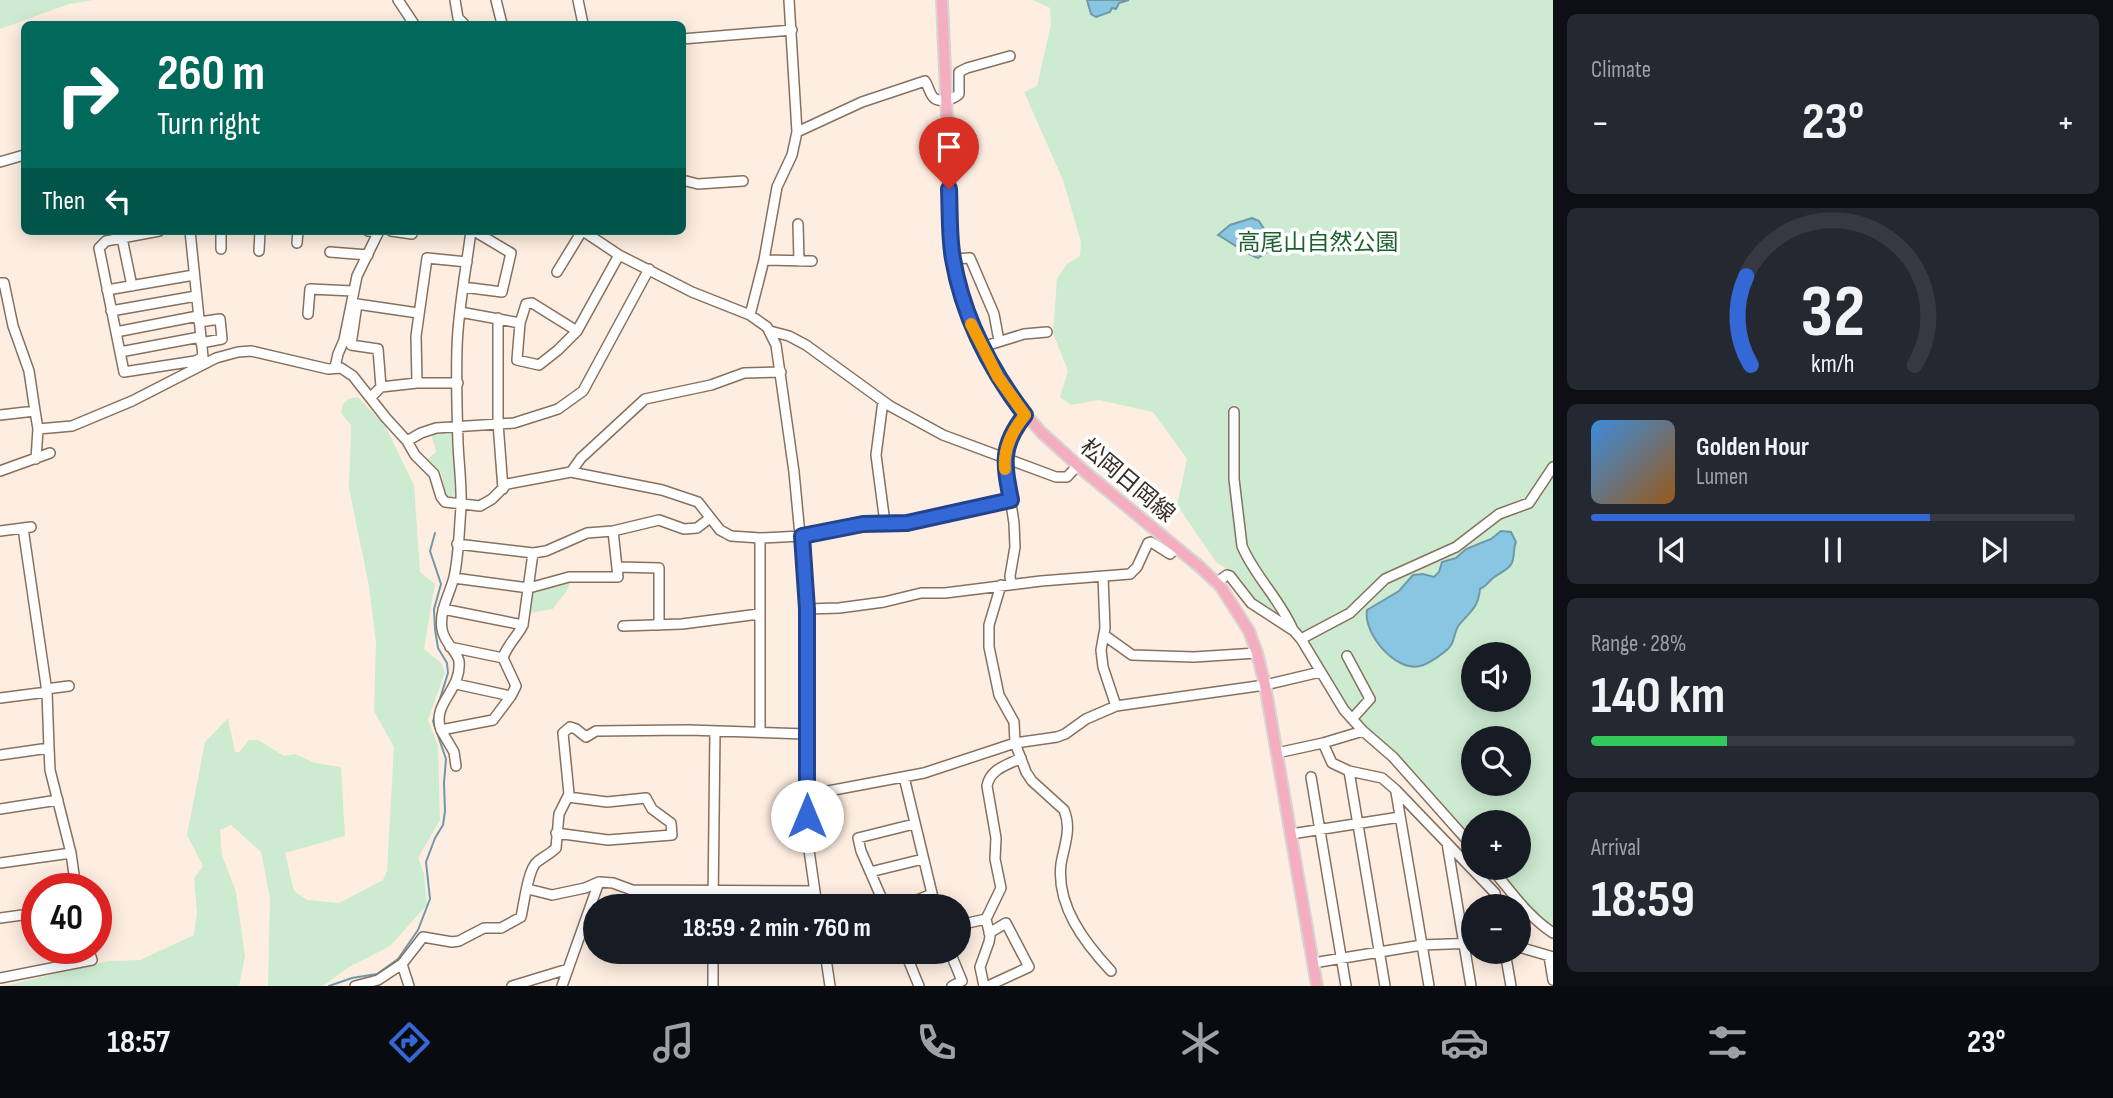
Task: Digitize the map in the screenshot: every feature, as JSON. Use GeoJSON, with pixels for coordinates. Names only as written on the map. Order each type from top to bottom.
{"type":"FeatureCollection","features":[{"type":"Feature","properties":{"kind":"main road","name":"松岡日岡線"},"geometry":{"type":"LineString","coordinates":[[942,0],[953,259],[967,313],[1005,388],[1025,415],[1077,465],[1216,583],[1243,620],[1257,653],[1265,685],[1317,986]]}},
{"type":"Feature","properties":{"kind":"street"},"geometry":{"type":"LineString","coordinates":[[398,0],[412,21]]}},
{"type":"Feature","properties":{"kind":"street"},"geometry":{"type":"LineString","coordinates":[[455,0],[461,21]]}},
{"type":"Feature","properties":{"kind":"street"},"geometry":{"type":"LineString","coordinates":[[496,0],[501,21]]}},
{"type":"Feature","properties":{"kind":"street"},"geometry":{"type":"LineString","coordinates":[[578,0],[582,21]]}},
{"type":"Feature","properties":{"kind":"street"},"geometry":{"type":"LineString","coordinates":[[750,315],[764,260],[777,187],[792,155],[797,132],[789,0]]}},
{"type":"Feature","properties":{"kind":"street"},"geometry":{"type":"LineString","coordinates":[[686,39],[792,30]]}},
{"type":"Feature","properties":{"kind":"street"},"geometry":{"type":"LineString","coordinates":[[797,132],[862,102],[925,81],[936,99],[954,99],[959,94],[959,72],[1010,56]]}},
{"type":"Feature","properties":{"kind":"street"},"geometry":{"type":"LineString","coordinates":[[0,162],[21,156]]}},
{"type":"Feature","properties":{"kind":"street"},"geometry":{"type":"LineString","coordinates":[[686,181],[698,184],[743,181]]}},
{"type":"Feature","properties":{"kind":"street"},"geometry":{"type":"LineString","coordinates":[[798,224],[799,261]]}},
{"type":"Feature","properties":{"kind":"street"},"geometry":{"type":"LineString","coordinates":[[133,235],[106,241],[99,248],[124,372],[195,361],[202,357],[190,235]]}},
{"type":"Feature","properties":{"kind":"street"},"geometry":{"type":"LineString","coordinates":[[221,235],[221,249]]}},
{"type":"Feature","properties":{"kind":"street"},"geometry":{"type":"LineString","coordinates":[[260,235],[260,251]]}},
{"type":"Feature","properties":{"kind":"street"},"geometry":{"type":"LineString","coordinates":[[297,243],[298,235]]}},
{"type":"Feature","properties":{"kind":"street"},"geometry":{"type":"LineString","coordinates":[[335,367],[344,340],[353,291],[377,235]]}},
{"type":"Feature","properties":{"kind":"street"},"geometry":{"type":"LineString","coordinates":[[456,766],[454,752],[438,720],[441,707],[456,684],[459,665],[458,656],[449,647],[442,627],[443,609],[454,578],[461,504],[457,347],[471,235]]}},
{"type":"Feature","properties":{"kind":"street"},"geometry":{"type":"LineString","coordinates":[[463,287],[502,292],[510,253],[479,235]]}},
{"type":"Feature","properties":{"kind":"street"},"geometry":{"type":"LineString","coordinates":[[557,272],[580,235]]}},
{"type":"Feature","properties":{"kind":"street"},"geometry":{"type":"LineString","coordinates":[[589,235],[619,255],[692,292],[750,315],[767,327],[776,345],[802,536],[807,609],[807,836],[815,894]]}},
{"type":"Feature","properties":{"kind":"street"},"geometry":{"type":"LineString","coordinates":[[122,238],[132,286]]}},
{"type":"Feature","properties":{"kind":"street"},"geometry":{"type":"LineString","coordinates":[[330,252],[368,255]]}},
{"type":"Feature","properties":{"kind":"street"},"geometry":{"type":"LineString","coordinates":[[577,331],[532,303],[526,304],[520,323],[517,360],[539,365],[577,331],[619,255]]}},
{"type":"Feature","properties":{"kind":"street"},"geometry":{"type":"LineString","coordinates":[[417,383],[416,336],[427,258],[467,262]]}},
{"type":"Feature","properties":{"kind":"street"},"geometry":{"type":"LineString","coordinates":[[953,259],[970,258],[994,314],[999,341]]}},
{"type":"Feature","properties":{"kind":"street"},"geometry":{"type":"LineString","coordinates":[[764,260],[812,261]]}},
{"type":"Feature","properties":{"kind":"street"},"geometry":{"type":"LineString","coordinates":[[407,441],[436,428],[514,423],[558,409],[583,391],[649,269]]}},
{"type":"Feature","properties":{"kind":"street"},"geometry":{"type":"LineString","coordinates":[[107,290],[194,275]]}},
{"type":"Feature","properties":{"kind":"street"},"geometry":{"type":"LineString","coordinates":[[0,284],[4,283],[13,326],[29,371],[38,429],[36,459]]}},
{"type":"Feature","properties":{"kind":"street"},"geometry":{"type":"LineString","coordinates":[[308,314],[310,289],[353,291]]}},
{"type":"Feature","properties":{"kind":"street"},"geometry":{"type":"LineString","coordinates":[[111,311],[196,296]]}},
{"type":"Feature","properties":{"kind":"street"},"geometry":{"type":"LineString","coordinates":[[381,387],[378,349],[351,345],[357,304],[418,313]]}},
{"type":"Feature","properties":{"kind":"street"},"geometry":{"type":"LineString","coordinates":[[460,312],[520,323]]}},
{"type":"Feature","properties":{"kind":"street"},"geometry":{"type":"LineString","coordinates":[[498,318],[498,424],[503,489]]}},
{"type":"Feature","properties":{"kind":"street"},"geometry":{"type":"LineString","coordinates":[[116,331],[199,319],[220,319],[222,339],[120,352]]}},
{"type":"Feature","properties":{"kind":"street"},"geometry":{"type":"LineString","coordinates":[[770,331],[789,335],[806,345],[883,401],[953,440],[1059,477],[1067,477],[1077,465]]}},
{"type":"Feature","properties":{"kind":"street"},"geometry":{"type":"LineString","coordinates":[[982,347],[1024,334],[1047,332]]}},
{"type":"Feature","properties":{"kind":"street"},"geometry":{"type":"LineString","coordinates":[[38,429],[72,426],[132,401],[216,358],[237,352],[261,353],[328,369],[341,368],[353,376],[407,441],[415,456],[434,474],[441,497],[446,502],[480,506],[492,499],[507,484],[570,472],[662,490],[698,502],[720,530],[731,536],[760,538],[802,536],[839,527],[907,523],[1011,500]]}},
{"type":"Feature","properties":{"kind":"street"},"geometry":{"type":"LineString","coordinates":[[570,472],[581,458],[645,398],[711,385],[744,373],[780,372]]}},
{"type":"Feature","properties":{"kind":"street"},"geometry":{"type":"LineString","coordinates":[[371,397],[381,387],[417,383],[458,383]]}},
{"type":"Feature","properties":{"kind":"street"},"geometry":{"type":"LineString","coordinates":[[883,401],[876,455],[885,523]]}},
{"type":"Feature","properties":{"kind":"street"},"geometry":{"type":"LineString","coordinates":[[0,415],[35,411]]}},
{"type":"Feature","properties":{"kind":"street"},"geometry":{"type":"LineString","coordinates":[[1234,412],[1234,479],[1242,546],[1344,710],[1399,764],[1461,833]]}},
{"type":"Feature","properties":{"kind":"street"},"geometry":{"type":"LineString","coordinates":[[1025,415],[1013,430],[1004,458],[1011,500],[1014,547],[1010,576],[989,625],[989,647],[999,695],[1014,722],[1015,743],[1028,776],[1066,815],[1067,843],[1061,873],[1067,907],[1086,940],[1111,971]]}},
{"type":"Feature","properties":{"kind":"street"},"geometry":{"type":"LineString","coordinates":[[0,471],[50,453]]}},
{"type":"Feature","properties":{"kind":"street"},"geometry":{"type":"LineString","coordinates":[[1301,639],[1350,612],[1385,579],[1456,547],[1499,513],[1529,503],[1553,467]]}},
{"type":"Feature","properties":{"kind":"street"},"geometry":{"type":"LineString","coordinates":[[457,544],[546,551],[587,533],[613,531],[659,520],[684,529],[697,528],[710,518]]}},
{"type":"Feature","properties":{"kind":"street"},"geometry":{"type":"LineString","coordinates":[[0,531],[27,527],[46,690],[50,770],[74,873]]}},
{"type":"Feature","properties":{"kind":"street"},"geometry":{"type":"LineString","coordinates":[[454,578],[529,589],[569,577],[618,577],[613,531]]}},
{"type":"Feature","properties":{"kind":"street"},"geometry":{"type":"LineString","coordinates":[[760,538],[760,732]]}},
{"type":"Feature","properties":{"kind":"street"},"geometry":{"type":"LineString","coordinates":[[807,609],[873,604],[921,593],[945,593],[1130,574],[1137,567],[1148,543],[1151,542],[1170,554],[1178,548]]}},
{"type":"Feature","properties":{"kind":"street"},"geometry":{"type":"LineString","coordinates":[[441,730],[493,720],[511,696],[516,685],[503,658],[507,646],[523,625],[533,552]]}},
{"type":"Feature","properties":{"kind":"street"},"geometry":{"type":"LineString","coordinates":[[618,567],[659,568],[659,625]]}},
{"type":"Feature","properties":{"kind":"street"},"geometry":{"type":"LineString","coordinates":[[1216,583],[1227,575],[1230,576],[1251,603],[1294,631]]}},
{"type":"Feature","properties":{"kind":"street"},"geometry":{"type":"LineString","coordinates":[[1103,576],[1105,628],[1101,650],[1103,667],[1116,706]]}},
{"type":"Feature","properties":{"kind":"street"},"geometry":{"type":"LineString","coordinates":[[443,609],[523,625]]}},
{"type":"Feature","properties":{"kind":"street"},"geometry":{"type":"LineString","coordinates":[[623,626],[659,625],[759,614]]}},
{"type":"Feature","properties":{"kind":"street"},"geometry":{"type":"LineString","coordinates":[[1104,635],[1132,655],[1194,657],[1257,653]]}},
{"type":"Feature","properties":{"kind":"street"},"geometry":{"type":"LineString","coordinates":[[449,647],[503,658]]}},
{"type":"Feature","properties":{"kind":"street"},"geometry":{"type":"LineString","coordinates":[[1347,656],[1370,699],[1352,719]]}},
{"type":"Feature","properties":{"kind":"street"},"geometry":{"type":"LineString","coordinates":[[807,795],[904,777],[1015,743],[1065,734],[1086,719],[1116,706],[1265,685],[1321,672]]}},
{"type":"Feature","properties":{"kind":"street"},"geometry":{"type":"LineString","coordinates":[[456,684],[511,696]]}},
{"type":"Feature","properties":{"kind":"street"},"geometry":{"type":"LineString","coordinates":[[0,698],[69,686]]}},
{"type":"Feature","properties":{"kind":"street"},"geometry":{"type":"LineString","coordinates":[[355,986],[378,980],[402,964],[423,937],[459,941],[484,928],[501,928],[521,917],[534,863],[556,848],[559,814],[568,797],[563,733],[570,727],[586,737],[596,731],[806,734]]}},
{"type":"Feature","properties":{"kind":"street"},"geometry":{"type":"LineString","coordinates":[[713,894],[715,731]]}},
{"type":"Feature","properties":{"kind":"street"},"geometry":{"type":"LineString","coordinates":[[1277,753],[1363,731]]}},
{"type":"Feature","properties":{"kind":"street"},"geometry":{"type":"LineString","coordinates":[[1323,743],[1332,763],[1349,771],[1382,778],[1396,790],[1495,894]]}},
{"type":"Feature","properties":{"kind":"street"},"geometry":{"type":"LineString","coordinates":[[0,755],[49,748]]}},
{"type":"Feature","properties":{"kind":"street"},"geometry":{"type":"LineString","coordinates":[[989,933],[1006,923],[1028,967],[986,986],[980,967],[987,953],[989,933],[986,919],[1001,888],[995,859],[996,838],[988,798],[989,778],[993,773],[1021,758]]}},
{"type":"Feature","properties":{"kind":"street"},"geometry":{"type":"LineString","coordinates":[[1349,771],[1385,986]]}},
{"type":"Feature","properties":{"kind":"street"},"geometry":{"type":"LineString","coordinates":[[904,777],[932,894]]}},
{"type":"Feature","properties":{"kind":"street"},"geometry":{"type":"LineString","coordinates":[[1311,777],[1346,986]]}},
{"type":"Feature","properties":{"kind":"street"},"geometry":{"type":"LineString","coordinates":[[1396,790],[1429,986]]}},
{"type":"Feature","properties":{"kind":"street"},"geometry":{"type":"LineString","coordinates":[[556,833],[607,840],[672,835],[671,823],[652,809],[646,798],[607,802],[568,797]]}},
{"type":"Feature","properties":{"kind":"street"},"geometry":{"type":"LineString","coordinates":[[0,809],[58,800]]}},
{"type":"Feature","properties":{"kind":"street"},"geometry":{"type":"LineString","coordinates":[[1291,834],[1400,817]]}},
{"type":"Feature","properties":{"kind":"street"},"geometry":{"type":"LineString","coordinates":[[880,894],[858,838],[914,824]]}},
{"type":"Feature","properties":{"kind":"street"},"geometry":{"type":"LineString","coordinates":[[1446,841],[1461,908]]}},
{"type":"Feature","properties":{"kind":"street"},"geometry":{"type":"LineString","coordinates":[[0,863],[71,853]]}},
{"type":"Feature","properties":{"kind":"street"},"geometry":{"type":"LineString","coordinates":[[870,872],[923,859]]}},
{"type":"Feature","properties":{"kind":"street"},"geometry":{"type":"LineString","coordinates":[[1501,880],[1525,910],[1553,933]]}},
{"type":"Feature","properties":{"kind":"street"},"geometry":{"type":"LineString","coordinates":[[562,986],[599,882]]}},
{"type":"Feature","properties":{"kind":"street"},"geometry":{"type":"LineString","coordinates":[[528,889],[552,895],[599,882],[613,883],[632,890],[815,891]]}},
{"type":"Feature","properties":{"kind":"street"},"geometry":{"type":"LineString","coordinates":[[0,918],[21,915]]}},
{"type":"Feature","properties":{"kind":"street"},"geometry":{"type":"LineString","coordinates":[[971,922],[986,919]]}},
{"type":"Feature","properties":{"kind":"street"},"geometry":{"type":"LineString","coordinates":[[1313,963],[1422,945],[1461,943]]}},
{"type":"Feature","properties":{"kind":"street"},"geometry":{"type":"LineString","coordinates":[[1531,951],[1551,957],[1553,980]]}},
{"type":"Feature","properties":{"kind":"street"},"geometry":{"type":"LineString","coordinates":[[0,978],[72,964]]}},
{"type":"Feature","properties":{"kind":"street"},"geometry":{"type":"LineString","coordinates":[[402,964],[409,986]]}},
{"type":"Feature","properties":{"kind":"street"},"geometry":{"type":"LineString","coordinates":[[713,964],[713,986]]}},
{"type":"Feature","properties":{"kind":"street"},"geometry":{"type":"LineString","coordinates":[[827,964],[830,986]]}},
{"type":"Feature","properties":{"kind":"street"},"geometry":{"type":"LineString","coordinates":[[910,964],[919,986]]}},
{"type":"Feature","properties":{"kind":"street"},"geometry":{"type":"LineString","coordinates":[[952,986],[962,981],[955,964]]}},
{"type":"Feature","properties":{"kind":"street"},"geometry":{"type":"LineString","coordinates":[[1470,964],[1471,986]]}},
{"type":"Feature","properties":{"kind":"street"},"geometry":{"type":"LineString","coordinates":[[1507,964],[1511,986]]}},
{"type":"Feature","properties":{"kind":"street"},"geometry":{"type":"LineString","coordinates":[[512,986],[568,969]]}},
{"type":"Feature","properties":{"kind":"green space"},"geometry":{"type":"Polygon","coordinates":[[[0,0],[94,0],[69,4],[0,29],[0,0]]]}},
{"type":"Feature","properties":{"kind":"green space","name":"高尾山自然公園"},"geometry":{"type":"Polygon","coordinates":[[[1033,0],[1553,0],[1553,926],[1531,910],[1531,894],[1517,894],[1505,880],[1531,880],[1531,810],[1461,810],[1461,826],[1438,798],[1352,713],[1309,642],[1281,618],[1252,599],[1237,575],[1216,562],[1177,505],[1187,459],[1153,412],[1099,400],[1071,405],[1060,397],[1068,371],[1053,333],[1057,278],[1068,263],[1080,256],[1081,242],[1063,180],[1024,92],[1037,86],[1051,24],[1050,8],[1033,0]]]}},
{"type":"Feature","properties":{"kind":"green space"},"geometry":{"type":"Polygon","coordinates":[[[358,397],[385,426],[414,485],[420,572],[435,584],[424,649],[441,663],[445,672],[428,720],[438,746],[440,820],[418,858],[424,874],[427,905],[390,946],[349,967],[323,986],[268,986],[270,898],[261,852],[231,825],[220,830],[222,855],[236,892],[245,956],[239,986],[4,986],[96,964],[112,964],[112,961],[140,960],[194,935],[197,913],[194,878],[203,866],[187,835],[205,742],[228,718],[235,752],[239,752],[249,740],[258,740],[284,756],[295,754],[315,763],[341,767],[345,836],[285,853],[294,891],[307,900],[339,903],[383,880],[387,871],[394,747],[374,711],[376,642],[369,586],[349,488],[351,425],[341,413],[343,405],[358,397]]]}},
{"type":"Feature","properties":{"kind":"green space"},"geometry":{"type":"Polygon","coordinates":[[[452,431],[455,495],[451,497],[446,495],[441,472],[428,459],[436,452],[431,433],[452,431]]]}},
{"type":"Feature","properties":{"kind":"green space"},"geometry":{"type":"Polygon","coordinates":[[[570,582],[553,609],[530,613],[532,595],[536,590],[570,582]]]}},
{"type":"Feature","properties":{"kind":"water"},"geometry":{"type":"Polygon","coordinates":[[[1087,0],[1129,0],[1096,17],[1091,14],[1087,0]]]}},
{"type":"Feature","properties":{"kind":"water"},"geometry":{"type":"Polygon","coordinates":[[[1252,218],[1259,221],[1264,229],[1263,236],[1271,245],[1266,253],[1258,258],[1218,235],[1230,225],[1252,218]]]}},
{"type":"Feature","properties":{"kind":"water"},"geometry":{"type":"Polygon","coordinates":[[[1501,531],[1511,532],[1516,542],[1512,562],[1480,589],[1475,605],[1459,625],[1449,648],[1420,666],[1410,666],[1391,657],[1375,639],[1367,619],[1367,610],[1399,591],[1413,575],[1434,577],[1442,562],[1456,558],[1466,549],[1491,539],[1501,531]]]}},
{"type":"Feature","properties":{"kind":"waterway"},"geometry":{"type":"LineString","coordinates":[[329,986],[352,978],[377,974],[398,959],[418,930],[430,899],[426,862],[443,825],[446,759],[433,721],[448,673],[447,663],[438,648],[435,629],[434,609],[441,584],[430,551],[435,533]]}},
{"type":"Feature","properties":{"kind":"slow traffic"},"geometry":{"type":"LineString","coordinates":[[971,324],[998,377],[1025,415],[1013,430],[1004,458],[1005,469]]}},
{"type":"Feature","properties":{"kind":"route"},"geometry":{"type":"LineString","coordinates":[[807,816],[807,609],[802,536],[863,524],[907,523],[1011,500],[1004,458],[1013,430],[1025,415],[998,377],[967,313],[953,259],[949,189]]}}]}
